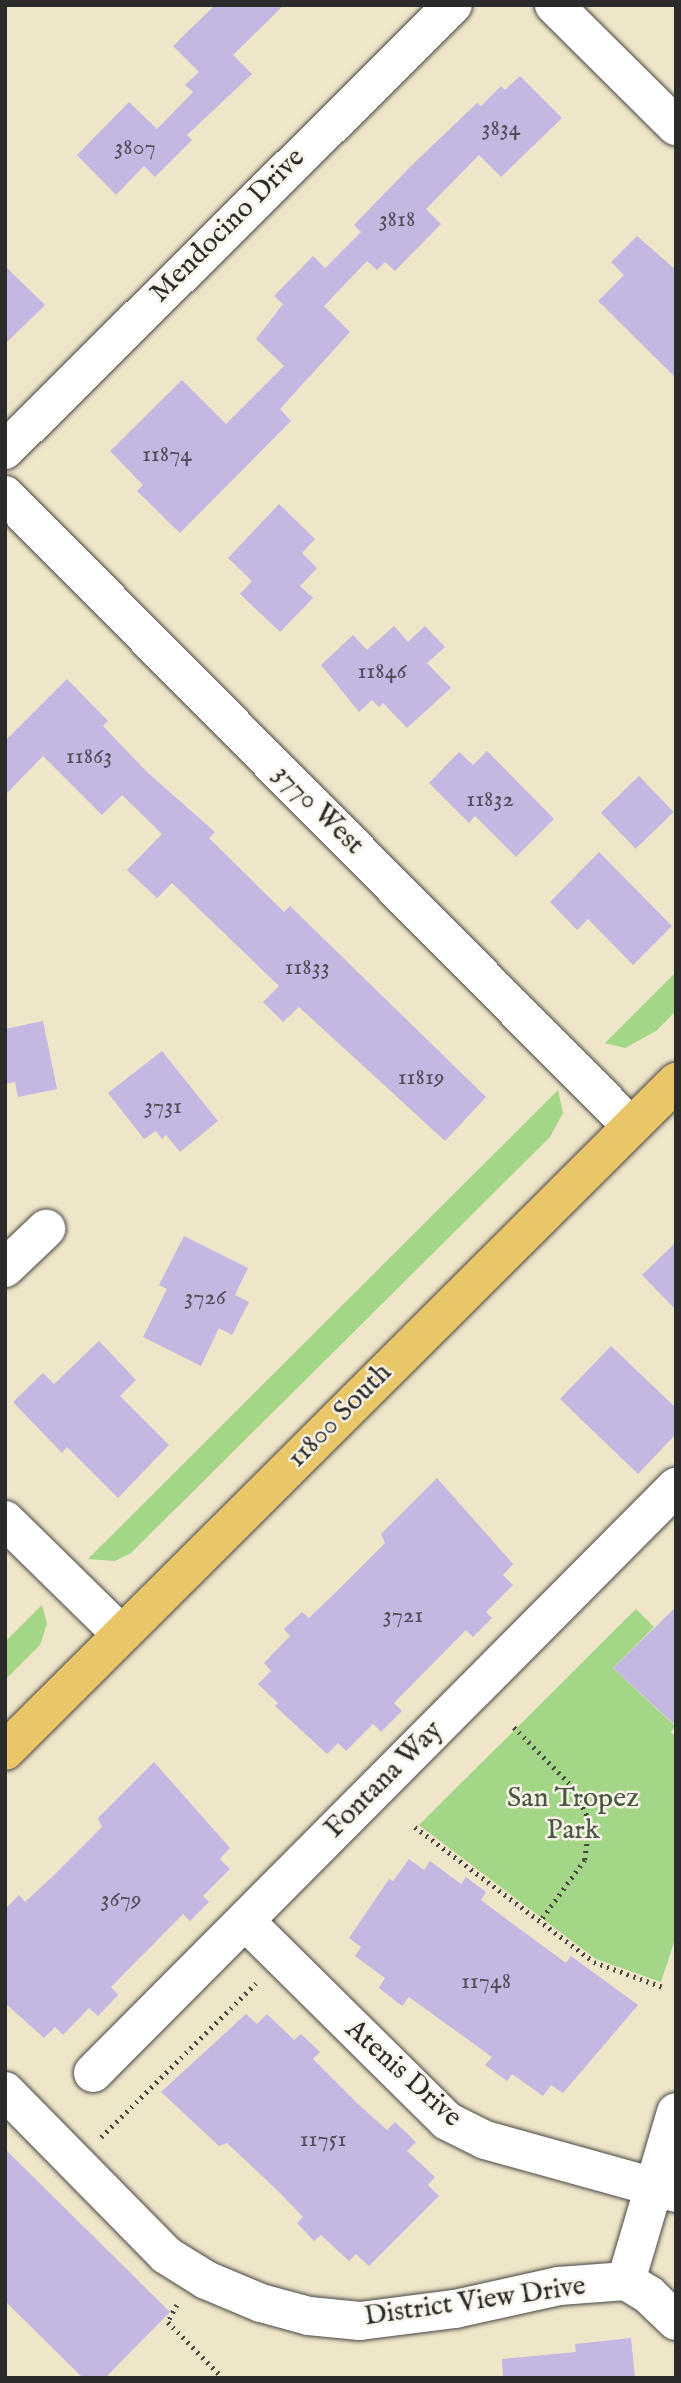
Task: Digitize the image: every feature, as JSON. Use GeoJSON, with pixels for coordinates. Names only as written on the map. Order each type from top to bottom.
{"type":"FeatureCollection","features":[{"type":"Feature","properties":{"kind":"main road","name":"11800 South"},"geometry":{"type":"LineString","coordinates":[[5,1751],[676,1082]]}},
{"type":"Feature","properties":{"kind":"street","name":"Mendocino Drive"},"geometry":{"type":"LineString","coordinates":[[5,450],[453,5]]}},
{"type":"Feature","properties":{"kind":"street"},"geometry":{"type":"LineString","coordinates":[[554,5],[676,126]]}},
{"type":"Feature","properties":{"kind":"street","name":"3770 West"},"geometry":{"type":"LineString","coordinates":[[5,495],[631,1126]]}},
{"type":"Feature","properties":{"kind":"street"},"geometry":{"type":"LineString","coordinates":[[5,1268],[46,1229]]}},
{"type":"Feature","properties":{"kind":"street","name":"Fontana Way"},"geometry":{"type":"LineString","coordinates":[[93,2073],[676,1488]]}},
{"type":"Feature","properties":{"kind":"street"},"geometry":{"type":"LineString","coordinates":[[5,1520],[121,1634]]}},
{"type":"Feature","properties":{"kind":"street","name":"Atenis Drive"},"geometry":{"type":"LineString","coordinates":[[244,1921],[447,2121],[485,2140],[664,2189]]}},
{"type":"Feature","properties":{"kind":"street","name":"District View Drive"},"geometry":{"type":"LineString","coordinates":[[5,2091],[166,2255],[205,2280],[261,2303],[309,2316],[360,2320],[456,2309],[559,2286],[626,2281],[676,2321]]}},
{"type":"Feature","properties":{"kind":"street"},"geometry":{"type":"LineString","coordinates":[[626,2281],[664,2189],[676,2112]]}},
{"type":"Feature","properties":{"kind":"path"},"geometry":{"type":"LineString","coordinates":[[514,1727],[574,1788],[591,1829],[585,1860],[540,1922]]}},
{"type":"Feature","properties":{"kind":"path"},"geometry":{"type":"LineString","coordinates":[[415,1827],[594,1962],[663,1987]]}},
{"type":"Feature","properties":{"kind":"path"},"geometry":{"type":"LineString","coordinates":[[98,2140],[266,1973]]}},
{"type":"Feature","properties":{"kind":"path"},"geometry":{"type":"LineString","coordinates":[[177,2304],[168,2322],[223,2378]]}},
{"type":"Feature","properties":{"kind":"green space"},"geometry":{"type":"Polygon","coordinates":[[[676,972],[676,1011],[656,1031],[625,1048],[605,1043],[676,972]]]}},
{"type":"Feature","properties":{"kind":"green space"},"geometry":{"type":"Polygon","coordinates":[[[558,1090],[563,1113],[550,1137],[131,1553],[115,1561],[88,1559],[558,1090]]]}},
{"type":"Feature","properties":{"kind":"green space"},"geometry":{"type":"Polygon","coordinates":[[[42,1605],[47,1624],[40,1645],[5,1680],[5,1642],[42,1605]]]}},
{"type":"Feature","properties":{"kind":"green space","name":"San Tropez Park"},"geometry":{"type":"Polygon","coordinates":[[[636,1609],[654,1627],[613,1668],[675,1726],[671,1732],[676,1737],[676,1936],[661,1982],[596,1959],[419,1825],[636,1609]]]}},
{"type":"Feature","properties":{"kind":"building"},"geometry":{"type":"Polygon","coordinates":[[[215,5],[284,5],[233,55],[252,74],[187,135],[192,140],[155,177],[144,166],[116,195],[77,155],[129,102],[157,129],[193,92],[185,85],[199,72],[173,46],[215,5]]]}},
{"type":"Feature","properties":{"kind":"building"},"geometry":{"type":"Polygon","coordinates":[[[520,76],[562,118],[501,177],[479,155],[426,209],[441,224],[395,271],[385,262],[377,270],[367,261],[324,306],[350,332],[280,409],[291,421],[180,533],[137,491],[143,485],[110,451],[182,380],[226,424],[284,366],[256,339],[283,304],[274,296],[313,256],[325,268],[361,232],[354,225],[413,164],[477,103],[481,106],[501,86],[505,90],[520,76]]]}},
{"type":"Feature","properties":{"kind":"building"},"geometry":{"type":"Polygon","coordinates":[[[637,236],[676,270],[676,378],[598,301],[624,275],[611,262],[637,236]]]}},
{"type":"Feature","properties":{"kind":"building"},"geometry":{"type":"Polygon","coordinates":[[[5,266],[45,305],[5,344],[5,266]]]}},
{"type":"Feature","properties":{"kind":"building"},"geometry":{"type":"Polygon","coordinates":[[[279,504],[315,539],[302,553],[317,568],[300,586],[313,598],[280,632],[240,594],[252,581],[228,558],[279,504]]]}},
{"type":"Feature","properties":{"kind":"building"},"geometry":{"type":"Polygon","coordinates":[[[394,626],[408,642],[425,626],[445,647],[427,663],[451,688],[407,728],[383,703],[379,707],[372,700],[359,712],[321,665],[353,635],[367,650],[394,626]]]}},
{"type":"Feature","properties":{"kind":"building"},"geometry":{"type":"Polygon","coordinates":[[[67,679],[108,721],[103,726],[147,772],[215,832],[209,838],[284,912],[290,906],[486,1097],[445,1141],[299,1007],[283,1022],[263,1002],[279,986],[172,883],[157,898],[127,870],[162,834],[122,795],[102,815],[43,756],[5,795],[5,741],[67,679]]]}},
{"type":"Feature","properties":{"kind":"building"},"geometry":{"type":"Polygon","coordinates":[[[487,751],[554,819],[516,857],[475,816],[469,823],[429,783],[459,752],[473,765],[487,751]]]}},
{"type":"Feature","properties":{"kind":"building"},"geometry":{"type":"Polygon","coordinates":[[[639,776],[674,812],[636,849],[601,813],[639,776]]]}},
{"type":"Feature","properties":{"kind":"building"},"geometry":{"type":"Polygon","coordinates":[[[599,852],[672,926],[633,965],[588,919],[577,930],[550,902],[599,852]]]}},
{"type":"Feature","properties":{"kind":"building"},"geometry":{"type":"Polygon","coordinates":[[[43,1021],[57,1089],[18,1097],[15,1082],[5,1084],[5,1029],[43,1021]]]}},
{"type":"Feature","properties":{"kind":"building"},"geometry":{"type":"Polygon","coordinates":[[[162,1051],[218,1121],[180,1152],[166,1135],[162,1139],[156,1131],[144,1139],[108,1093],[162,1051]]]}},
{"type":"Feature","properties":{"kind":"building"},"geometry":{"type":"Polygon","coordinates":[[[184,1236],[248,1268],[235,1295],[249,1302],[232,1335],[219,1328],[201,1366],[143,1337],[167,1289],[159,1285],[184,1236]]]}},
{"type":"Feature","properties":{"kind":"building"},"geometry":{"type":"Polygon","coordinates":[[[676,1242],[676,1310],[642,1275],[676,1242]]]}},
{"type":"Feature","properties":{"kind":"building"},"geometry":{"type":"Polygon","coordinates":[[[99,1341],[136,1380],[120,1396],[169,1445],[118,1498],[67,1447],[62,1453],[13,1402],[43,1373],[54,1384],[99,1341]]]}},
{"type":"Feature","properties":{"kind":"building"},"geometry":{"type":"Polygon","coordinates":[[[611,1346],[676,1408],[676,1434],[638,1474],[560,1399],[611,1346]]]}},
{"type":"Feature","properties":{"kind":"building"},"geometry":{"type":"Polygon","coordinates":[[[437,1478],[513,1564],[503,1575],[513,1585],[486,1612],[492,1618],[473,1637],[466,1630],[394,1703],[402,1711],[381,1732],[373,1724],[346,1751],[338,1743],[327,1754],[275,1706],[278,1703],[258,1684],[271,1671],[264,1663],[290,1636],[284,1629],[302,1612],[309,1618],[335,1593],[385,1543],[381,1534],[437,1478]]]}},
{"type":"Feature","properties":{"kind":"building"},"geometry":{"type":"Polygon","coordinates":[[[676,1607],[676,1726],[613,1668],[676,1607]]]}},
{"type":"Feature","properties":{"kind":"building"},"geometry":{"type":"Polygon","coordinates":[[[154,1762],[230,1848],[220,1859],[230,1869],[203,1896],[209,1902],[190,1921],[183,1914],[111,1987],[118,1995],[98,2016],[89,2008],[63,2035],[55,2027],[44,2038],[5,2003],[5,1909],[19,1895],[25,1902],[52,1877],[102,1827],[98,1818],[154,1762]]]}},
{"type":"Feature","properties":{"kind":"building"},"geometry":{"type":"Polygon","coordinates":[[[409,1859],[424,1870],[430,1861],[461,1884],[466,1877],[486,1892],[481,1900],[509,1921],[566,1963],[571,1956],[638,2005],[563,2093],[551,2085],[543,2096],[512,2074],[507,2081],[485,2065],[492,2057],[409,1997],[402,2006],[379,1988],[385,1978],[355,1956],[361,1947],[349,1938],[389,1879],[393,1881],[409,1859]]]}},
{"type":"Feature","properties":{"kind":"building"},"geometry":{"type":"Polygon","coordinates":[[[246,2014],[257,2024],[267,2014],[294,2040],[301,2034],[320,2052],[313,2059],[360,2106],[387,2130],[395,2122],[416,2142],[407,2151],[435,2177],[428,2185],[439,2196],[369,2266],[356,2254],[349,2261],[321,2235],[314,2241],[297,2223],[303,2217],[278,2191],[227,2143],[219,2146],[161,2092],[246,2014]]]}},
{"type":"Feature","properties":{"kind":"building"},"geometry":{"type":"Polygon","coordinates":[[[5,2149],[170,2312],[105,2378],[83,2378],[5,2301],[5,2149]]]}},
{"type":"Feature","properties":{"kind":"building"},"geometry":{"type":"Polygon","coordinates":[[[631,2338],[635,2378],[503,2378],[502,2359],[576,2352],[575,2344],[631,2338]]]}}]}
